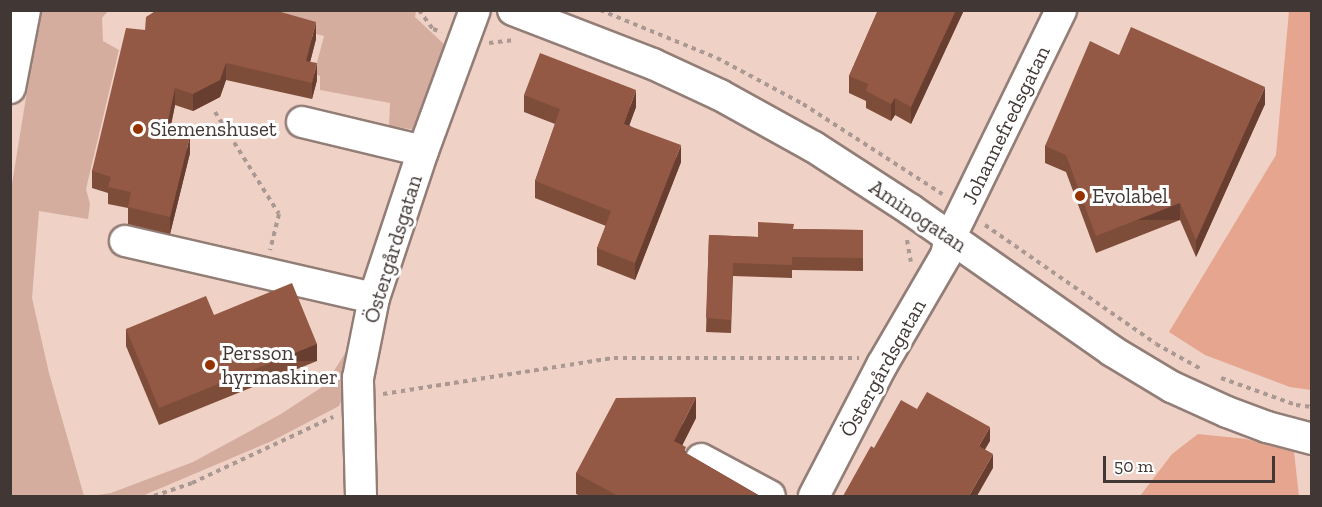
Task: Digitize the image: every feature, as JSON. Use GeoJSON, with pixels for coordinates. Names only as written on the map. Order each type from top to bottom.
{"type":"FeatureCollection","features":[{"type":"Feature","properties":{"kind":"street"},"geometry":{"type":"LineString","coordinates":[[11,72],[25,10]]}},
{"type":"Feature","properties":{"kind":"street","name":"Östergårdsgatan"},"geometry":{"type":"LineString","coordinates":[[361,496],[358,378],[374,298],[423,151],[475,10]]}},
{"type":"Feature","properties":{"kind":"street","name":"Aminogatan"},"geometry":{"type":"LineString","coordinates":[[513,10],[653,64],[720,96],[814,147],[1112,351],[1172,387],[1267,427],[1311,439]]}},
{"type":"Feature","properties":{"kind":"street","name":"Johannefredsgatan"},"geometry":{"type":"LineString","coordinates":[[950,238],[1061,10]]}},
{"type":"Feature","properties":{"kind":"street"},"geometry":{"type":"LineString","coordinates":[[302,122],[423,151]]}},
{"type":"Feature","properties":{"kind":"street","name":"Östergårdsgatan"},"geometry":{"type":"LineString","coordinates":[[814,496],[882,365],[946,255],[950,238]]}},
{"type":"Feature","properties":{"kind":"street"},"geometry":{"type":"LineString","coordinates":[[125,241],[374,298]]}},
{"type":"Feature","properties":{"kind":"street"},"geometry":{"type":"LineString","coordinates":[[701,459],[770,496]]}},
{"type":"Feature","properties":{"kind":"path"},"geometry":{"type":"LineString","coordinates":[[464,40],[483,44],[513,39],[521,41]]}},
{"type":"Feature","properties":{"kind":"path"},"geometry":{"type":"LineString","coordinates":[[215,112],[279,214],[263,274]]}},
{"type":"Feature","properties":{"kind":"path"},"geometry":{"type":"LineString","coordinates":[[154,496],[192,483],[381,394],[409,388],[614,357],[862,358],[882,365]]}},
{"type":"Feature","properties":{"kind":"shaded area"},"geometry":{"type":"Polygon","coordinates":[[[10,11],[1311,11],[1311,496],[1299,496],[1293,452],[1172,454],[1140,496],[11,496],[10,11]]]}},
{"type":"Feature","properties":{"kind":"shaded area"},"geometry":{"type":"Polygon","coordinates":[[[40,11],[108,11],[102,18],[103,41],[119,50],[86,189],[90,204],[88,219],[39,211],[32,298],[49,373],[84,496],[11,496],[11,190],[40,11]]]}},
{"type":"Feature","properties":{"kind":"shaded area"},"geometry":{"type":"Polygon","coordinates":[[[230,11],[416,11],[415,17],[446,46],[417,130],[389,126],[390,103],[320,90],[320,76],[314,74],[324,36],[230,11]]]}},
{"type":"Feature","properties":{"kind":"shaded area"},"geometry":{"type":"Polygon","coordinates":[[[1289,11],[1311,11],[1311,390],[1290,387],[1205,355],[1169,332],[1276,155],[1289,11]]]}},
{"type":"Feature","properties":{"kind":"shaded area"},"geometry":{"type":"Polygon","coordinates":[[[349,347],[351,378],[339,406],[272,441],[142,496],[91,496],[111,493],[193,462],[281,414],[325,385],[349,347]]]}},
{"type":"Feature","properties":{"kind":"shaded area"},"geometry":{"type":"Polygon","coordinates":[[[1198,434],[1246,439],[1294,452],[1299,496],[1140,496],[1172,454],[1198,434]]]}},
{"type":"Feature","properties":{"kind":"building","name":"Siemenshuset"},"geometry":{"type":"Polygon","coordinates":[[[157,10],[274,10],[316,22],[306,61],[317,63],[312,83],[226,63],[220,80],[193,94],[175,88],[166,130],[190,136],[170,217],[128,207],[131,192],[108,187],[111,177],[92,171],[126,28],[145,30],[146,17],[157,10]]]}},
{"type":"Feature","properties":{"kind":"building"},"geometry":{"type":"Polygon","coordinates":[[[878,10],[956,10],[911,107],[895,98],[891,104],[866,91],[868,84],[849,76],[878,10]]]}},
{"type":"Feature","properties":{"kind":"building"},"geometry":{"type":"Polygon","coordinates":[[[1131,27],[1265,87],[1196,240],[1180,203],[1096,236],[1066,155],[1045,146],[1090,41],[1119,55],[1131,27]]]}},
{"type":"Feature","properties":{"kind":"building"},"geometry":{"type":"Polygon","coordinates":[[[540,53],[636,90],[624,124],[681,145],[635,263],[597,248],[611,211],[535,181],[560,109],[524,95],[540,53]]]}},
{"type":"Feature","properties":{"kind":"building"},"geometry":{"type":"Polygon","coordinates":[[[758,222],[794,224],[793,229],[863,230],[863,258],[792,257],[792,265],[733,263],[731,320],[706,318],[709,235],[758,237],[758,222]]]}},
{"type":"Feature","properties":{"kind":"building"},"geometry":{"type":"Polygon","coordinates":[[[292,283],[317,344],[159,408],[126,329],[206,296],[214,315],[292,283]]]}},
{"type":"Feature","properties":{"kind":"building"},"geometry":{"type":"Polygon","coordinates":[[[927,392],[990,427],[979,446],[993,454],[969,496],[843,496],[871,446],[874,448],[901,400],[917,409],[927,392]]]}},
{"type":"Feature","properties":{"kind":"building"},"geometry":{"type":"Polygon","coordinates":[[[696,397],[674,441],[686,447],[684,452],[760,496],[618,496],[576,473],[616,398],[696,397]]]}},
{"type":"Feature","properties":{"kind":"place","name":"Siemenshuset"},"geometry":{"type":"Point","coordinates":[138,129]}},
{"type":"Feature","properties":{"kind":"place","name":"Evolabel"},"geometry":{"type":"Point","coordinates":[1080,196]}},
{"type":"Feature","properties":{"kind":"place","name":"Persson hyrmaskiner"},"geometry":{"type":"Point","coordinates":[210,365]}}]}
